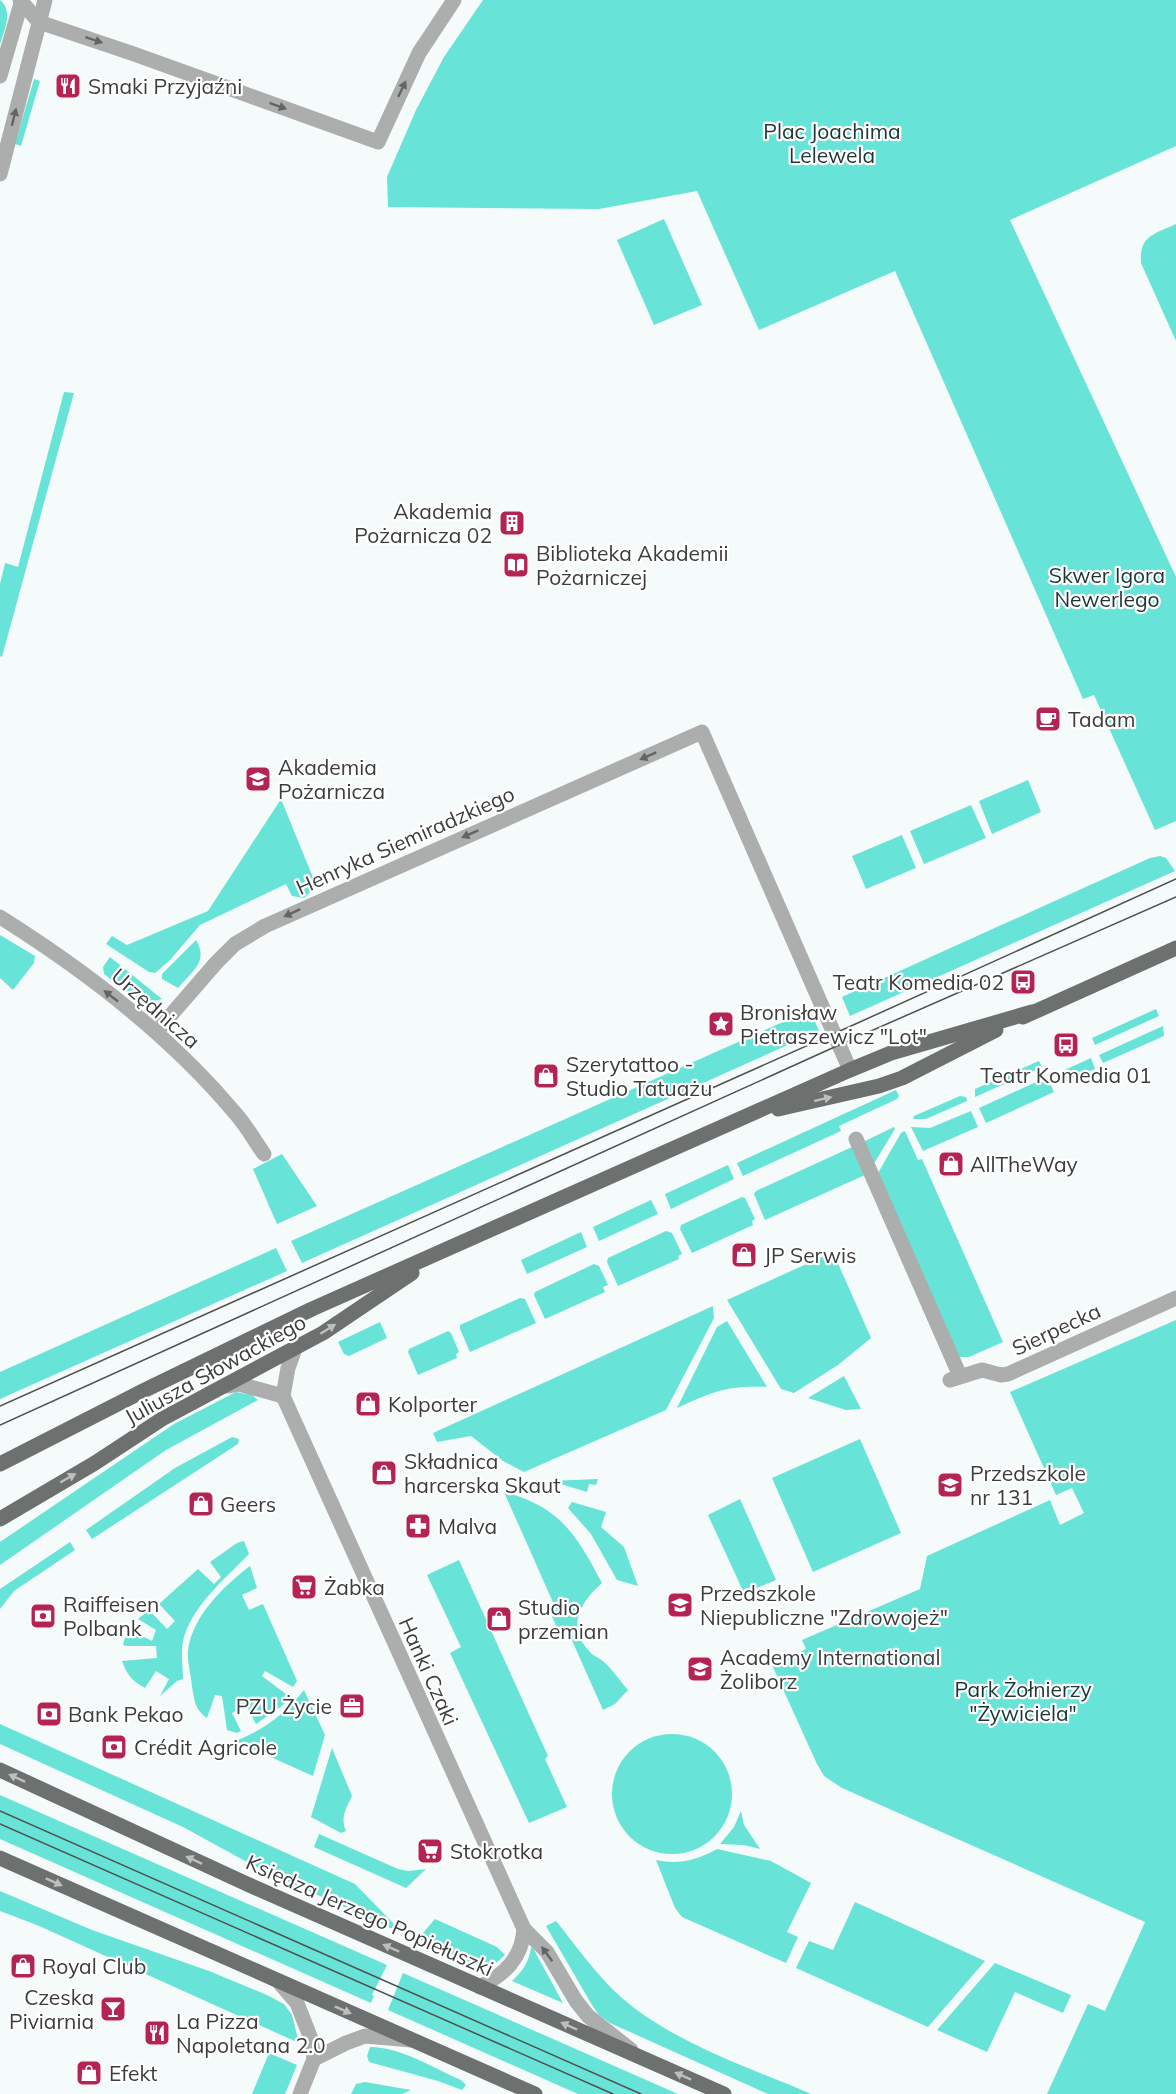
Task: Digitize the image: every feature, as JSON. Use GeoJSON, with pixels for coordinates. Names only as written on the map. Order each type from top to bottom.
{"type":"FeatureCollection","features":[{"type":"Feature","properties":{"kind":"main road","name":"Juliusza Słowackiego"},"geometry":{"type":"LineString","coordinates":[[745,1116],[894,1081],[1032,1012],[1176,948]]}},
{"type":"Feature","properties":{"kind":"main road","name":"Juliusza Słowackiego"},"geometry":{"type":"LineString","coordinates":[[0,1464],[265,1331],[850,1070],[891,1053],[1032,1012]]}},
{"type":"Feature","properties":{"kind":"main road","name":"Juliusza Słowackiego"},"geometry":{"type":"LineString","coordinates":[[0,1519],[95,1463],[162,1419],[323,1333],[447,1250]]}},
{"type":"Feature","properties":{"kind":"main road","name":"Księdza Jerzego Popiełuszki"},"geometry":{"type":"LineString","coordinates":[[0,1770],[247,1884],[724,2094]]}},
{"type":"Feature","properties":{"kind":"main road"},"geometry":{"type":"LineString","coordinates":[[0,1858],[535,2094]]}},
{"type":"Feature","properties":{"kind":"street"},"geometry":{"type":"LineString","coordinates":[[0,174],[45,0]]}},
{"type":"Feature","properties":{"kind":"street"},"geometry":{"type":"LineString","coordinates":[[22,1],[39,22],[378,142],[419,53],[454,0]]}},
{"type":"Feature","properties":{"kind":"street"},"geometry":{"type":"LineString","coordinates":[[0,76],[22,1]]}},
{"type":"Feature","properties":{"kind":"street","name":"Henryka Siemiradzkiego"},"geometry":{"type":"LineString","coordinates":[[157,1032],[235,944],[265,926],[702,732],[850,1070]]}},
{"type":"Feature","properties":{"kind":"street","name":"Urzędnicza"},"geometry":{"type":"LineString","coordinates":[[0,917],[48,948],[157,1032],[236,1114],[264,1154]]}},
{"type":"Feature","properties":{"kind":"street","name":"Sierpecka"},"geometry":{"type":"LineString","coordinates":[[856,1139],[955,1378],[982,1370],[1001,1375],[1008,1374],[1176,1298]]}},
{"type":"Feature","properties":{"kind":"street"},"geometry":{"type":"LineString","coordinates":[[227,1386],[239,1384],[283,1396],[288,1368],[296,1346]]}},
{"type":"Feature","properties":{"kind":"street","name":"Hanki Czaki"},"geometry":{"type":"LineString","coordinates":[[283,1396],[524,1929],[547,1952],[576,2001],[588,2016],[642,2058]]}},
{"type":"Feature","properties":{"kind":"street"},"geometry":{"type":"LineString","coordinates":[[480,1987],[497,1978],[511,1966],[523,1943],[524,1929]]}},
{"type":"Feature","properties":{"kind":"street"},"geometry":{"type":"LineString","coordinates":[[278,1981],[297,2003],[311,2039],[314,2060],[300,2094]]}},
{"type":"Feature","properties":{"kind":"street"},"geometry":{"type":"LineString","coordinates":[[314,2060],[365,2036],[411,2040]]}},
{"type":"Feature","properties":{"kind":"green space"},"geometry":{"type":"Polygon","coordinates":[[[0,0],[7,15],[0,45],[0,0]]]}},
{"type":"Feature","properties":{"kind":"green space","name":"Plac Joachima Lelewela"},"geometry":{"type":"Polygon","coordinates":[[[483,0],[1176,0],[1176,146],[1010,220],[1176,577],[1176,821],[1155,830],[1094,695],[1083,699],[895,271],[759,330],[697,191],[599,209],[388,207],[387,177],[416,110],[444,57],[483,0]]]}},
{"type":"Feature","properties":{"kind":"green space"},"geometry":{"type":"Polygon","coordinates":[[[34,79],[40,81],[21,146],[15,144],[34,79]]]}},
{"type":"Feature","properties":{"kind":"green space"},"geometry":{"type":"Polygon","coordinates":[[[664,219],[702,305],[654,325],[617,240],[664,219]]]}},
{"type":"Feature","properties":{"kind":"green space"},"geometry":{"type":"Polygon","coordinates":[[[1176,224],[1176,341],[1141,263],[1141,254],[1145,241],[1176,224]]]}},
{"type":"Feature","properties":{"kind":"green space"},"geometry":{"type":"Polygon","coordinates":[[[64,392],[74,393],[2,657],[0,656],[0,584],[5,563],[18,567],[64,392]]]}},
{"type":"Feature","properties":{"kind":"green space"},"geometry":{"type":"Polygon","coordinates":[[[1028,780],[1041,812],[992,834],[979,801],[1028,780]]]}},
{"type":"Feature","properties":{"kind":"green space"},"geometry":{"type":"Polygon","coordinates":[[[281,799],[314,880],[311,891],[304,898],[292,896],[286,884],[200,925],[170,960],[155,973],[149,972],[106,944],[112,936],[127,945],[208,911],[281,799]]]}},
{"type":"Feature","properties":{"kind":"green space"},"geometry":{"type":"Polygon","coordinates":[[[971,805],[986,838],[924,864],[910,831],[971,805]]]}},
{"type":"Feature","properties":{"kind":"green space"},"geometry":{"type":"Polygon","coordinates":[[[902,835],[916,868],[866,889],[852,856],[902,835]]]}},
{"type":"Feature","properties":{"kind":"green space"},"geometry":{"type":"Polygon","coordinates":[[[1160,856],[1166,858],[1175,871],[850,1016],[842,997],[1150,858],[1160,856]]]}},
{"type":"Feature","properties":{"kind":"green space"},"geometry":{"type":"Polygon","coordinates":[[[0,935],[35,956],[34,963],[13,990],[0,978],[0,935]]]}},
{"type":"Feature","properties":{"kind":"green space"},"geometry":{"type":"Polygon","coordinates":[[[196,940],[201,954],[193,971],[178,988],[162,979],[162,974],[196,940]]]}},
{"type":"Feature","properties":{"kind":"green space"},"geometry":{"type":"Polygon","coordinates":[[[110,957],[162,999],[154,1001],[138,998],[117,985],[104,974],[103,967],[110,957]]]}},
{"type":"Feature","properties":{"kind":"green space"},"geometry":{"type":"Polygon","coordinates":[[[1156,1009],[1159,1016],[1095,1045],[1092,1038],[1156,1009]]]}},
{"type":"Feature","properties":{"kind":"green space"},"geometry":{"type":"Polygon","coordinates":[[[810,1010],[819,1031],[302,1263],[291,1241],[810,1010]]]}},
{"type":"Feature","properties":{"kind":"green space"},"geometry":{"type":"Polygon","coordinates":[[[1163,1026],[1164,1036],[1103,1063],[1099,1055],[1163,1026]]]}},
{"type":"Feature","properties":{"kind":"green space"},"geometry":{"type":"Polygon","coordinates":[[[1091,1058],[1095,1069],[1060,1084],[1056,1074],[1091,1058]]]}},
{"type":"Feature","properties":{"kind":"green space"},"geometry":{"type":"Polygon","coordinates":[[[1039,1061],[1042,1067],[975,1097],[975,1089],[1039,1061]]]}},
{"type":"Feature","properties":{"kind":"green space"},"geometry":{"type":"Polygon","coordinates":[[[1047,1077],[1054,1092],[986,1123],[979,1108],[1047,1077]]]}},
{"type":"Feature","properties":{"kind":"green space"},"geometry":{"type":"Polygon","coordinates":[[[896,1090],[899,1096],[897,1099],[839,1126],[841,1131],[743,1176],[737,1163],[896,1090]]]}},
{"type":"Feature","properties":{"kind":"green space"},"geometry":{"type":"Polygon","coordinates":[[[960,1096],[966,1097],[967,1101],[926,1119],[913,1119],[914,1116],[960,1096]]]}},
{"type":"Feature","properties":{"kind":"green space"},"geometry":{"type":"Polygon","coordinates":[[[971,1111],[978,1127],[923,1151],[911,1127],[930,1128],[971,1111]]]}},
{"type":"Feature","properties":{"kind":"green space"},"geometry":{"type":"Polygon","coordinates":[[[894,1127],[895,1129],[873,1165],[863,1142],[894,1127]]]}},
{"type":"Feature","properties":{"kind":"green space"},"geometry":{"type":"Polygon","coordinates":[[[905,1131],[918,1160],[922,1159],[1003,1342],[969,1357],[959,1357],[878,1173],[901,1133],[905,1131]]]}},
{"type":"Feature","properties":{"kind":"green space"},"geometry":{"type":"Polygon","coordinates":[[[852,1147],[865,1175],[765,1220],[754,1194],[756,1191],[852,1147]]]}},
{"type":"Feature","properties":{"kind":"green space"},"geometry":{"type":"Polygon","coordinates":[[[282,1154],[317,1206],[277,1224],[253,1169],[282,1154]]]}},
{"type":"Feature","properties":{"kind":"green space"},"geometry":{"type":"Polygon","coordinates":[[[728,1165],[734,1179],[671,1209],[665,1194],[728,1165]]]}},
{"type":"Feature","properties":{"kind":"green space"},"geometry":{"type":"Polygon","coordinates":[[[742,1197],[745,1198],[755,1219],[752,1221],[753,1225],[692,1253],[680,1229],[681,1225],[742,1197]]]}},
{"type":"Feature","properties":{"kind":"green space"},"geometry":{"type":"Polygon","coordinates":[[[651,1200],[658,1214],[599,1241],[593,1227],[651,1200]]]}},
{"type":"Feature","properties":{"kind":"green space"},"geometry":{"type":"Polygon","coordinates":[[[666,1231],[672,1233],[682,1254],[678,1256],[679,1259],[618,1286],[607,1262],[608,1258],[666,1231]]]}},
{"type":"Feature","properties":{"kind":"green space"},"geometry":{"type":"Polygon","coordinates":[[[581,1232],[587,1247],[527,1274],[521,1260],[581,1232]]]}},
{"type":"Feature","properties":{"kind":"green space"},"geometry":{"type":"Polygon","coordinates":[[[276,1248],[287,1271],[0,1399],[0,1372],[276,1248]]]}},
{"type":"Feature","properties":{"kind":"green space"},"geometry":{"type":"Polygon","coordinates":[[[833,1252],[871,1338],[838,1365],[794,1393],[781,1389],[727,1300],[833,1252]]]}},
{"type":"Feature","properties":{"kind":"green space"},"geometry":{"type":"Polygon","coordinates":[[[594,1264],[599,1266],[608,1285],[603,1287],[605,1292],[545,1319],[534,1295],[535,1292],[594,1264]]]}},
{"type":"Feature","properties":{"kind":"green space"},"geometry":{"type":"Polygon","coordinates":[[[520,1298],[525,1299],[536,1323],[470,1352],[460,1325],[520,1298]]]}},
{"type":"Feature","properties":{"kind":"green space"},"geometry":{"type":"Polygon","coordinates":[[[713,1306],[714,1318],[666,1410],[524,1472],[503,1461],[471,1436],[437,1442],[433,1433],[713,1306]]]}},
{"type":"Feature","properties":{"kind":"green space","name":"Park Żołnierzy \"Żywiciela\""},"geometry":{"type":"Polygon","coordinates":[[[1176,1320],[1176,2094],[1047,2094],[1088,2004],[1105,2011],[1145,1922],[842,1788],[824,1776],[772,1665],[806,1649],[802,1640],[920,1589],[927,1556],[1050,1500],[1060,1525],[1084,1513],[1072,1488],[1056,1495],[1010,1392],[1176,1320]]]}},
{"type":"Feature","properties":{"kind":"green space"},"geometry":{"type":"Polygon","coordinates":[[[727,1321],[767,1387],[741,1387],[720,1391],[677,1408],[717,1327],[727,1321]]]}},
{"type":"Feature","properties":{"kind":"green space"},"geometry":{"type":"Polygon","coordinates":[[[380,1322],[387,1338],[349,1356],[344,1354],[338,1342],[380,1322]]]}},
{"type":"Feature","properties":{"kind":"green space"},"geometry":{"type":"Polygon","coordinates":[[[448,1331],[459,1352],[456,1354],[457,1358],[418,1375],[408,1352],[409,1349],[448,1331]]]}},
{"type":"Feature","properties":{"kind":"green space"},"geometry":{"type":"Polygon","coordinates":[[[844,1376],[861,1409],[846,1410],[808,1398],[844,1376]]]}},
{"type":"Feature","properties":{"kind":"green space"},"geometry":{"type":"Polygon","coordinates":[[[236,1392],[252,1395],[258,1400],[166,1450],[0,1565],[0,1542],[174,1424],[236,1392]]]}},
{"type":"Feature","properties":{"kind":"green space"},"geometry":{"type":"Polygon","coordinates":[[[232,1437],[239,1439],[238,1444],[92,1539],[86,1530],[175,1468],[232,1437]]]}},
{"type":"Feature","properties":{"kind":"green space"},"geometry":{"type":"Polygon","coordinates":[[[860,1439],[901,1533],[813,1572],[772,1478],[860,1439]]]}},
{"type":"Feature","properties":{"kind":"green space"},"geometry":{"type":"Polygon","coordinates":[[[598,1479],[596,1485],[589,1484],[587,1492],[551,1481],[598,1479]]]}},
{"type":"Feature","properties":{"kind":"green space"},"geometry":{"type":"Polygon","coordinates":[[[504,1492],[523,1498],[553,1514],[584,1550],[602,1583],[587,1599],[578,1617],[577,1626],[584,1645],[607,1665],[628,1690],[615,1704],[603,1710],[566,1627],[558,1630],[550,1612],[556,1609],[504,1492]]]}},
{"type":"Feature","properties":{"kind":"green space"},"geometry":{"type":"Polygon","coordinates":[[[740,1499],[776,1580],[744,1593],[708,1515],[740,1499]]]}},
{"type":"Feature","properties":{"kind":"green space"},"geometry":{"type":"Polygon","coordinates":[[[572,1502],[606,1512],[601,1527],[624,1547],[638,1586],[617,1580],[591,1534],[568,1508],[572,1502]]]}},
{"type":"Feature","properties":{"kind":"green space"},"geometry":{"type":"Polygon","coordinates":[[[244,1541],[249,1554],[212,1592],[195,1613],[189,1625],[182,1647],[183,1679],[177,1681],[160,1696],[169,1679],[156,1671],[145,1688],[137,1683],[128,1674],[122,1661],[157,1658],[156,1646],[125,1646],[123,1644],[128,1629],[152,1641],[156,1630],[138,1619],[149,1610],[167,1629],[175,1621],[159,1604],[198,1569],[214,1584],[221,1577],[210,1562],[237,1543],[244,1541]]]}},
{"type":"Feature","properties":{"kind":"green space"},"geometry":{"type":"Polygon","coordinates":[[[70,1542],[75,1550],[14,1591],[0,1609],[0,1589],[70,1542]]]}},
{"type":"Feature","properties":{"kind":"green space"},"geometry":{"type":"Polygon","coordinates":[[[459,1560],[548,1756],[545,1759],[567,1807],[529,1823],[450,1653],[461,1647],[427,1575],[459,1560]]]}},
{"type":"Feature","properties":{"kind":"green space"},"geometry":{"type":"Polygon","coordinates":[[[250,1566],[257,1588],[242,1595],[249,1610],[263,1604],[297,1681],[293,1687],[265,1671],[262,1676],[290,1697],[283,1705],[256,1724],[246,1705],[232,1713],[241,1731],[237,1733],[227,1730],[222,1696],[215,1695],[207,1718],[198,1708],[194,1700],[188,1650],[196,1625],[211,1602],[250,1566]]]}},
{"type":"Feature","properties":{"kind":"green space"},"geometry":{"type":"Polygon","coordinates":[[[304,1690],[325,1735],[313,1776],[235,1741],[273,1720],[304,1690]]]}},
{"type":"Feature","properties":{"kind":"green space"},"geometry":{"type":"Polygon","coordinates":[[[0,1724],[355,1884],[396,1926],[395,1930],[256,1867],[183,1827],[0,1744],[0,1724]]]}},
{"type":"Feature","properties":{"kind":"green space"},"geometry":{"type":"Polygon","coordinates":[[[672,1734],[695,1739],[714,1752],[727,1771],[732,1794],[727,1817],[714,1836],[695,1849],[672,1854],[649,1849],[630,1836],[617,1817],[612,1794],[617,1771],[630,1752],[649,1739],[672,1734]]]}},
{"type":"Feature","properties":{"kind":"green space"},"geometry":{"type":"Polygon","coordinates":[[[332,1748],[352,1796],[344,1817],[346,1831],[341,1833],[311,1817],[332,1748]]]}},
{"type":"Feature","properties":{"kind":"green space"},"geometry":{"type":"Polygon","coordinates":[[[0,1795],[387,1965],[372,1995],[374,1996],[371,2003],[0,1839],[0,1795]]]}},
{"type":"Feature","properties":{"kind":"green space"},"geometry":{"type":"Polygon","coordinates":[[[741,1811],[744,1825],[760,1849],[744,1845],[720,1844],[734,1827],[741,1811]]]}},
{"type":"Feature","properties":{"kind":"green space"},"geometry":{"type":"Polygon","coordinates":[[[319,1834],[398,1869],[408,1871],[426,1869],[406,1888],[314,1847],[319,1834]]]}},
{"type":"Feature","properties":{"kind":"green space"},"geometry":{"type":"Polygon","coordinates":[[[717,1849],[771,1861],[811,1883],[787,1932],[798,1937],[786,1963],[682,1917],[675,1908],[656,1860],[672,1862],[688,1860],[717,1849]]]}},
{"type":"Feature","properties":{"kind":"green space"},"geometry":{"type":"Polygon","coordinates":[[[0,1891],[92,1930],[209,1971],[267,1995],[284,2004],[292,2015],[299,2043],[37,1925],[0,1911],[0,1891]]]}},
{"type":"Feature","properties":{"kind":"green space"},"geometry":{"type":"Polygon","coordinates":[[[855,1902],[985,1961],[928,2027],[796,1968],[809,1941],[833,1950],[855,1902]]]}},
{"type":"Feature","properties":{"kind":"green space"},"geometry":{"type":"Polygon","coordinates":[[[435,1919],[497,1947],[505,1955],[496,1963],[478,1966],[418,1939],[435,1919]]]}},
{"type":"Feature","properties":{"kind":"green space"},"geometry":{"type":"Polygon","coordinates":[[[556,1921],[604,1980],[642,2014],[712,2053],[811,2094],[768,2094],[610,2023],[599,2015],[592,2005],[546,1926],[556,1921]]]}},
{"type":"Feature","properties":{"kind":"green space"},"geometry":{"type":"Polygon","coordinates":[[[531,1948],[563,2003],[512,1981],[529,1958],[531,1948]]]}},
{"type":"Feature","properties":{"kind":"green space"},"geometry":{"type":"Polygon","coordinates":[[[995,1963],[1071,1995],[1063,2013],[1015,1992],[987,2052],[937,2030],[995,1963]]]}},
{"type":"Feature","properties":{"kind":"green space"},"geometry":{"type":"Polygon","coordinates":[[[403,1973],[678,2094],[578,2094],[388,2010],[403,1973]]]}},
{"type":"Feature","properties":{"kind":"green space"},"geometry":{"type":"Polygon","coordinates":[[[370,2047],[405,2054],[461,2080],[466,2085],[462,2090],[369,2062],[367,2056],[370,2047]]]}},
{"type":"Feature","properties":{"kind":"green space"},"geometry":{"type":"Polygon","coordinates":[[[269,2053],[297,2065],[285,2094],[252,2094],[269,2053]]]}},
{"type":"Feature","properties":{"kind":"green space"},"geometry":{"type":"Polygon","coordinates":[[[365,2082],[411,2090],[402,2094],[351,2094],[356,2084],[365,2082]]]}},
{"type":"Feature","properties":{"kind":"tram line"},"geometry":{"type":"LineString","coordinates":[[0,1406],[1176,879]]}},
{"type":"Feature","properties":{"kind":"tram line"},"geometry":{"type":"LineString","coordinates":[[0,1425],[839,1045],[1176,897]]}},
{"type":"Feature","properties":{"kind":"tram line"},"geometry":{"type":"LineString","coordinates":[[0,1811],[641,2094]]}},
{"type":"Feature","properties":{"kind":"tram line"},"geometry":{"type":"LineString","coordinates":[[0,1824],[613,2094]]}},
{"type":"Feature","properties":{"kind":"place","name":"Smaki Przyjaźni"},"geometry":{"type":"Point","coordinates":[68,86]}},
{"type":"Feature","properties":{"kind":"place","name":"Akademia Pożarnicza 02"},"geometry":{"type":"Point","coordinates":[512,523]}},
{"type":"Feature","properties":{"kind":"place","name":"Biblioteka Akademii Pożarniczej"},"geometry":{"type":"Point","coordinates":[516,565]}},
{"type":"Feature","properties":{"kind":"place","name":"Tadam"},"geometry":{"type":"Point","coordinates":[1048,719]}},
{"type":"Feature","properties":{"kind":"place","name":"Akademia Pożarnicza"},"geometry":{"type":"Point","coordinates":[258,779]}},
{"type":"Feature","properties":{"kind":"place","name":"Teatr Komedia 02"},"geometry":{"type":"Point","coordinates":[1023,982]}},
{"type":"Feature","properties":{"kind":"place","name":"Bronisław Pietraszewicz \"Lot\""},"geometry":{"type":"Point","coordinates":[721,1024]}},
{"type":"Feature","properties":{"kind":"place","name":"Teatr Komedia 01"},"geometry":{"type":"Point","coordinates":[1066,1045]}},
{"type":"Feature","properties":{"kind":"place","name":"Szerytattoo - Studio Tatuażu"},"geometry":{"type":"Point","coordinates":[546,1076]}},
{"type":"Feature","properties":{"kind":"place","name":"AllTheWay"},"geometry":{"type":"Point","coordinates":[951,1164]}},
{"type":"Feature","properties":{"kind":"place","name":"JP Serwis"},"geometry":{"type":"Point","coordinates":[744,1255]}},
{"type":"Feature","properties":{"kind":"place","name":"Kolporter"},"geometry":{"type":"Point","coordinates":[368,1404]}},
{"type":"Feature","properties":{"kind":"place","name":"Składnica harcerska Skaut"},"geometry":{"type":"Point","coordinates":[384,1473]}},
{"type":"Feature","properties":{"kind":"place","name":"Przedszkole nr 131"},"geometry":{"type":"Point","coordinates":[950,1485]}},
{"type":"Feature","properties":{"kind":"place","name":"Geers"},"geometry":{"type":"Point","coordinates":[201,1504]}},
{"type":"Feature","properties":{"kind":"place","name":"Malva"},"geometry":{"type":"Point","coordinates":[418,1526]}},
{"type":"Feature","properties":{"kind":"place","name":"Żabka"},"geometry":{"type":"Point","coordinates":[304,1587]}},
{"type":"Feature","properties":{"kind":"place","name":"Przedszkole Niepubliczne \"Zdrowojeż\""},"geometry":{"type":"Point","coordinates":[680,1605]}},
{"type":"Feature","properties":{"kind":"place","name":"Raiffeisen Polbank"},"geometry":{"type":"Point","coordinates":[43,1616]}},
{"type":"Feature","properties":{"kind":"place","name":"Studio przemian"},"geometry":{"type":"Point","coordinates":[499,1619]}},
{"type":"Feature","properties":{"kind":"place","name":"Academy International Żoliborz"},"geometry":{"type":"Point","coordinates":[700,1669]}},
{"type":"Feature","properties":{"kind":"place","name":"PZU Życie"},"geometry":{"type":"Point","coordinates":[352,1706]}},
{"type":"Feature","properties":{"kind":"place","name":"Bank Pekao"},"geometry":{"type":"Point","coordinates":[49,1714]}},
{"type":"Feature","properties":{"kind":"place","name":"Crédit Agricole"},"geometry":{"type":"Point","coordinates":[114,1747]}},
{"type":"Feature","properties":{"kind":"place","name":"Stokrotka"},"geometry":{"type":"Point","coordinates":[430,1851]}},
{"type":"Feature","properties":{"kind":"place","name":"Royal Club"},"geometry":{"type":"Point","coordinates":[23,1966]}},
{"type":"Feature","properties":{"kind":"place","name":"Czeska Piviarnia"},"geometry":{"type":"Point","coordinates":[113,2009]}},
{"type":"Feature","properties":{"kind":"place","name":"La Pizza Napoletana 2.0"},"geometry":{"type":"Point","coordinates":[157,2033]}},
{"type":"Feature","properties":{"kind":"place","name":"Efekt"},"geometry":{"type":"Point","coordinates":[89,2073]}},
{"type":"Feature","properties":{"kind":"park label","name":"Skwer Igora Newerlego"},"geometry":{"type":"Point","coordinates":[1107,587]}}]}
